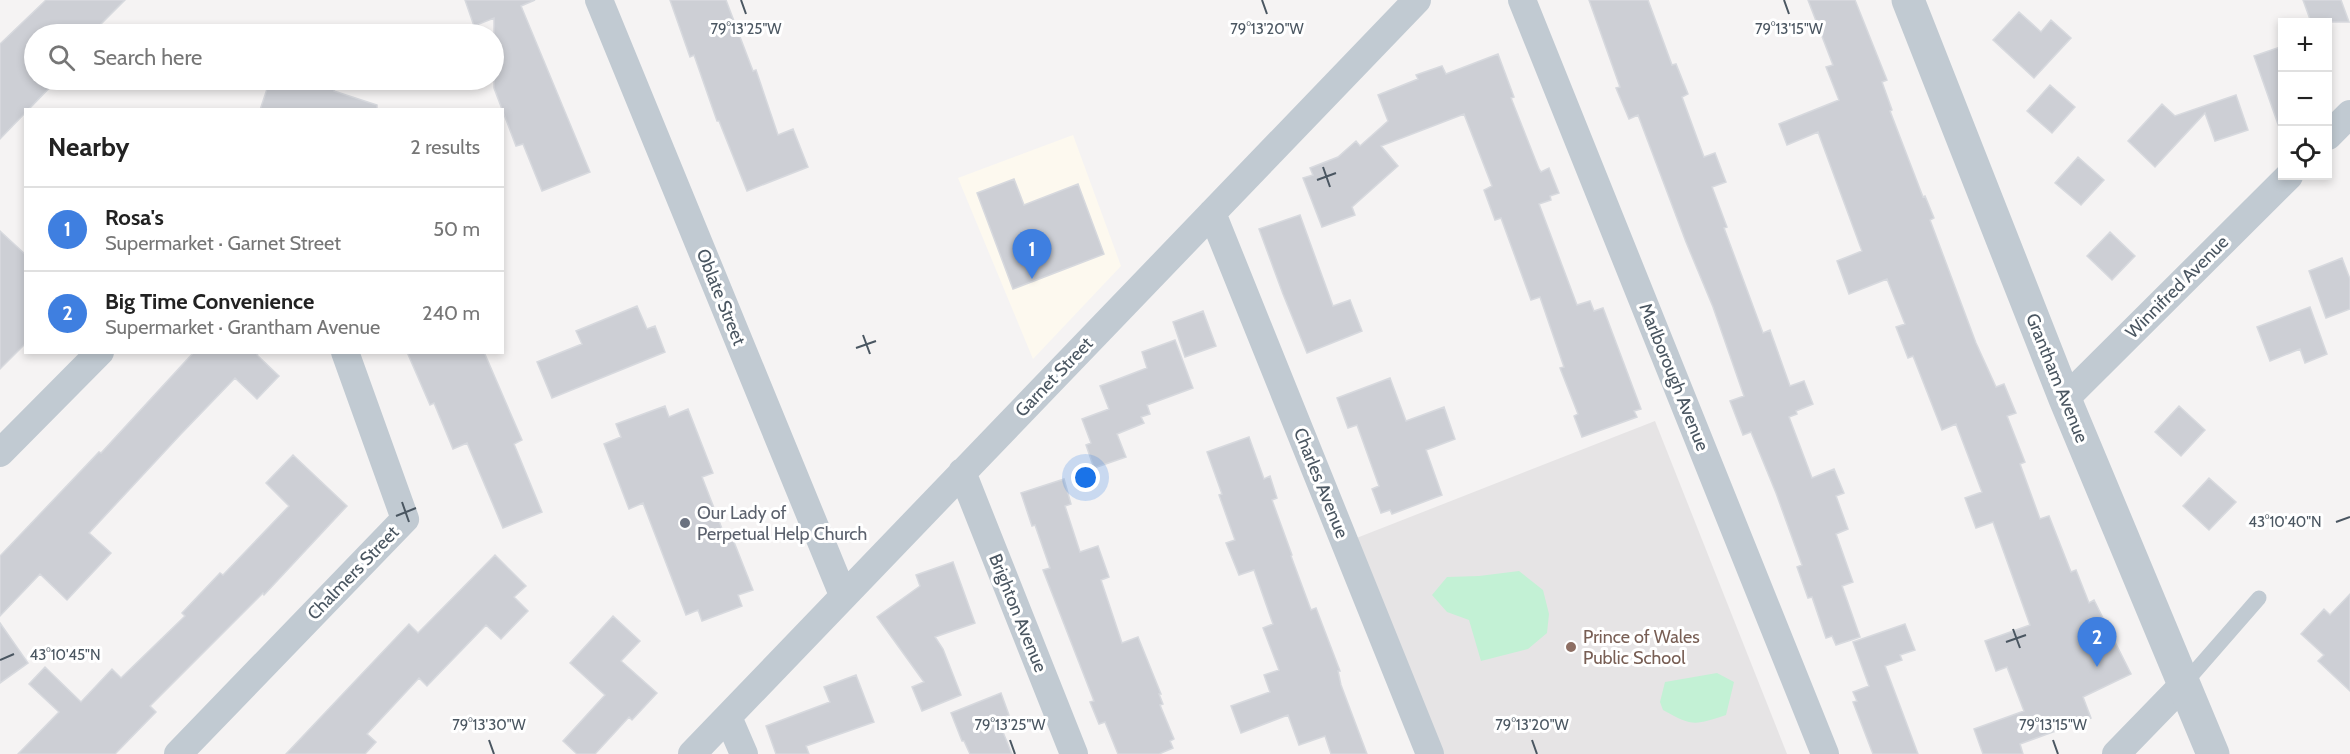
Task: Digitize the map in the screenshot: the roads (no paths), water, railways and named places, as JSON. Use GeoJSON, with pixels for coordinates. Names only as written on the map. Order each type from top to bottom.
{"type":"FeatureCollection","features":[{"type":"Feature","properties":{"kind":"street","name":"Oblate Street"},"geometry":{"type":"LineString","coordinates":[[599,0],[843,595]]}},
{"type":"Feature","properties":{"kind":"street","name":"Garnet Street"},"geometry":{"type":"LineString","coordinates":[[692,754],[1417,0]]}},
{"type":"Feature","properties":{"kind":"street","name":"Marlborough Avenue"},"geometry":{"type":"LineString","coordinates":[[1522,0],[1825,754]]}},
{"type":"Feature","properties":{"kind":"street","name":"Grantham Avenue"},"geometry":{"type":"LineString","coordinates":[[1908,0],[2065,399],[2213,754]]}},
{"type":"Feature","properties":{"kind":"street"},"geometry":{"type":"LineString","coordinates":[[2332,132],[2350,114]]}},
{"type":"Feature","properties":{"kind":"street","name":"Winnifred Avenue"},"geometry":{"type":"LineString","coordinates":[[2065,399],[2285,180]]}},
{"type":"Feature","properties":{"kind":"street","name":"Charles Avenue"},"geometry":{"type":"LineString","coordinates":[[1212,213],[1430,754]]}},
{"type":"Feature","properties":{"kind":"street"},"geometry":{"type":"LineString","coordinates":[[0,453],[98,354]]}},
{"type":"Feature","properties":{"kind":"street","name":"Chalmers Street"},"geometry":{"type":"LineString","coordinates":[[178,754],[405,519],[346,354]]}},
{"type":"Feature","properties":{"kind":"street","name":"Brighton Avenue"},"geometry":{"type":"LineString","coordinates":[[962,472],[1074,754]]}},
{"type":"Feature","properties":{"kind":"street"},"geometry":{"type":"LineString","coordinates":[[2116,754],[2184,684]]}},
{"type":"Feature","properties":{"kind":"street"},"geometry":{"type":"LineString","coordinates":[[728,717],[744,754]]}},
{"type":"Feature","properties":{"kind":"lane"},"geometry":{"type":"LineString","coordinates":[[2184,684],[2259,598]]}},
{"type":"Feature","properties":{"kind":"place","name":"Rosa's"},"geometry":{"type":"Point","coordinates":[1032,279]}},
{"type":"Feature","properties":{"kind":"place","name":"Our Lady of Perpetual Help Church"},"geometry":{"type":"Point","coordinates":[685,523]}},
{"type":"Feature","properties":{"kind":"place","name":"Prince of Wales Public School"},"geometry":{"type":"Point","coordinates":[1571,647]}},
{"type":"Feature","properties":{"kind":"place","name":"Big Time Convenience"},"geometry":{"type":"Point","coordinates":[2097,667]}}]}
